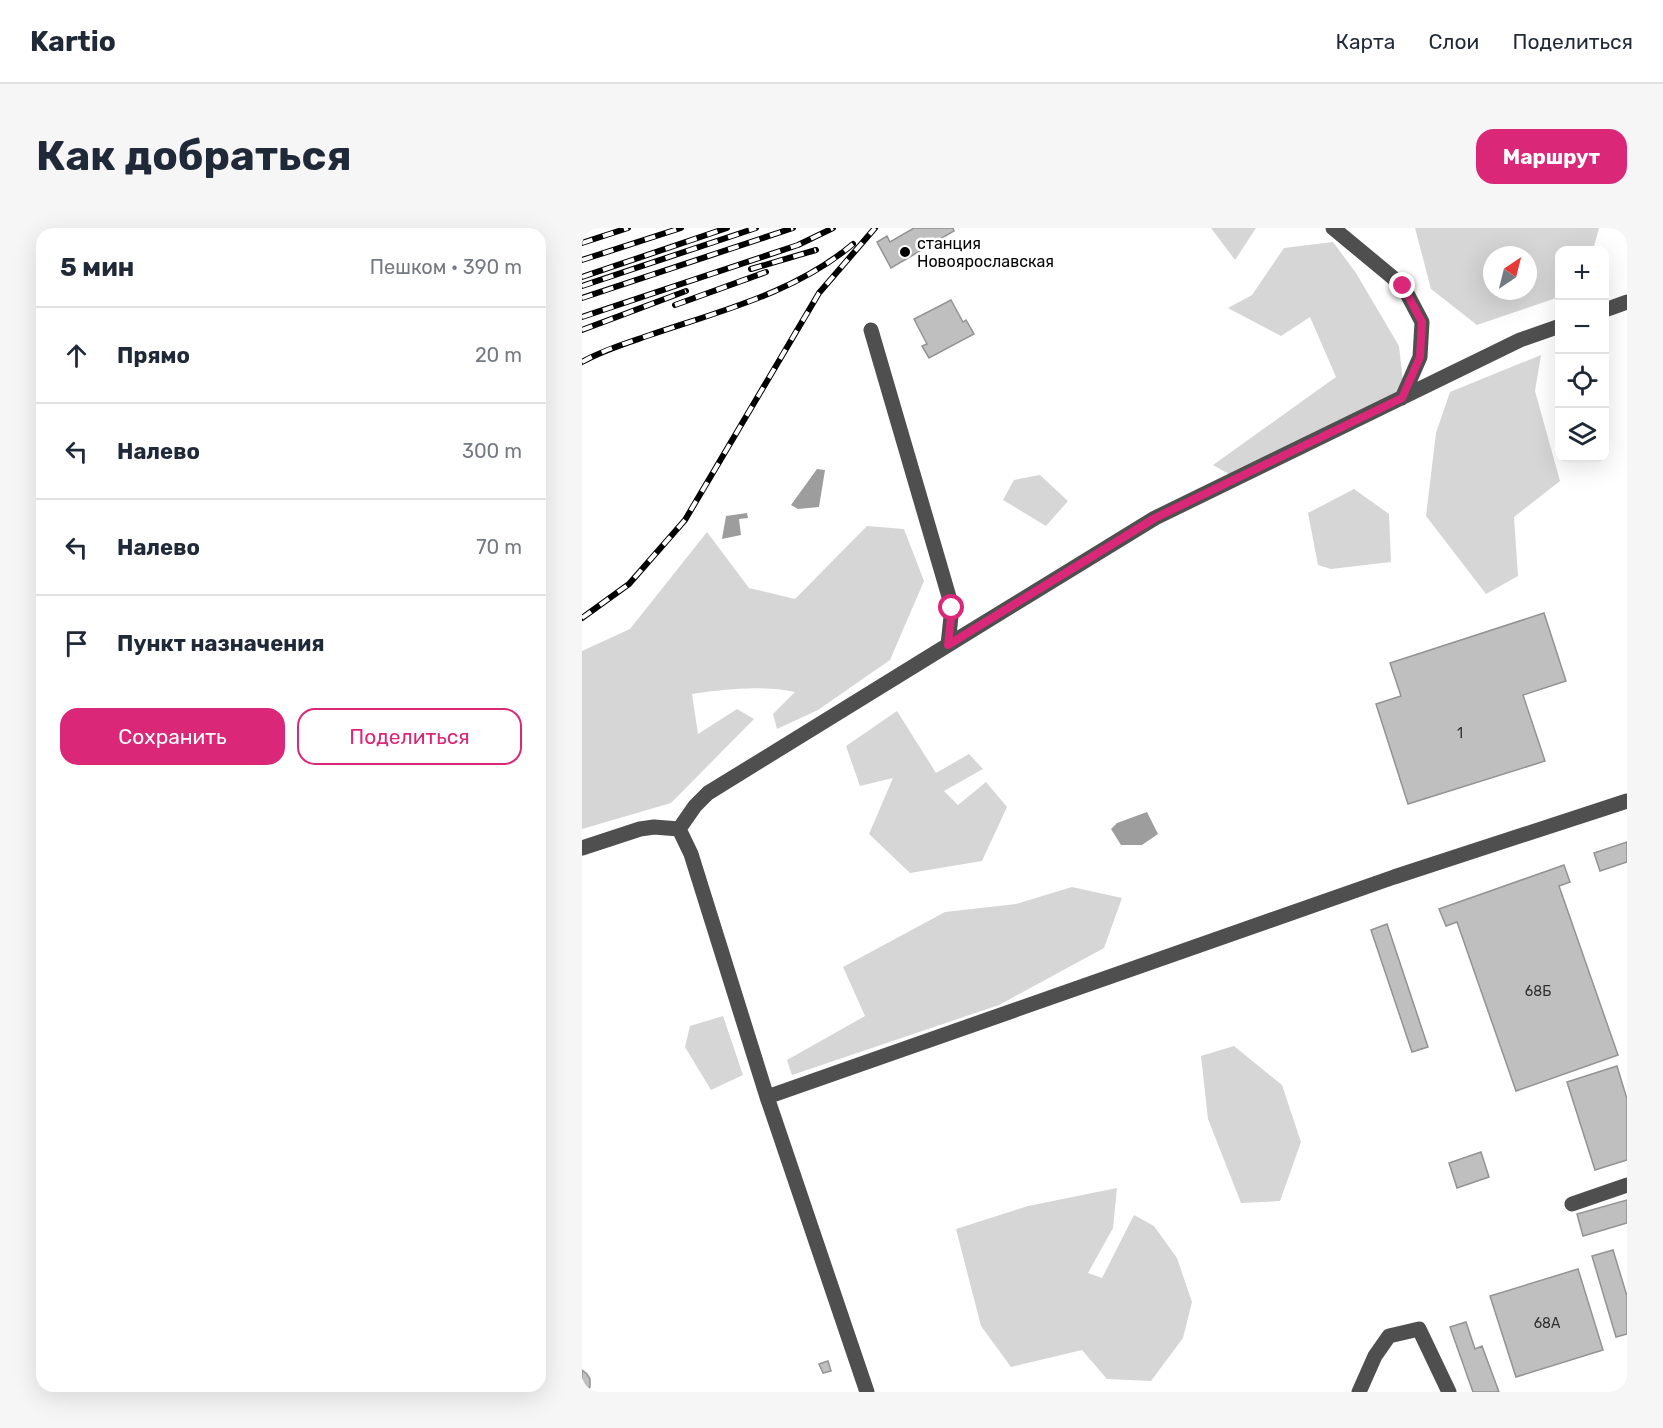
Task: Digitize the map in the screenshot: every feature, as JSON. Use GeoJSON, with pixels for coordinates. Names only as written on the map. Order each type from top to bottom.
{"type":"FeatureCollection","features":[{"type":"Feature","properties":{"kind":"street"},"geometry":{"type":"LineString","coordinates":[[1332,228],[1403,286],[1422,322],[1420,357],[1402,398]]}},
{"type":"Feature","properties":{"kind":"street"},"geometry":{"type":"LineString","coordinates":[[1609,309],[1627,302]]}},
{"type":"Feature","properties":{"kind":"street"},"geometry":{"type":"LineString","coordinates":[[679,829],[695,806],[708,793],[1155,518],[1520,340],[1555,328]]}},
{"type":"Feature","properties":{"kind":"street"},"geometry":{"type":"LineString","coordinates":[[871,330],[952,608],[948,645]]}},
{"type":"Feature","properties":{"kind":"street"},"geometry":{"type":"LineString","coordinates":[[767,1097],[1394,877],[1627,801]]}},
{"type":"Feature","properties":{"kind":"street"},"geometry":{"type":"LineString","coordinates":[[582,848],[640,829],[654,827],[679,829]]}},
{"type":"Feature","properties":{"kind":"street"},"geometry":{"type":"LineString","coordinates":[[679,829],[691,854],[767,1097],[867,1392]]}},
{"type":"Feature","properties":{"kind":"street"},"geometry":{"type":"LineString","coordinates":[[1572,1204],[1627,1185]]}},
{"type":"Feature","properties":{"kind":"street"},"geometry":{"type":"LineString","coordinates":[[1359,1392],[1375,1356],[1389,1336],[1419,1329],[1449,1392]]}},
{"type":"Feature","properties":{"kind":"shaded area"},"geometry":{"type":"Polygon","coordinates":[[[1211,228],[1256,228],[1235,260],[1211,228]]]}},
{"type":"Feature","properties":{"kind":"shaded area"},"geometry":{"type":"Polygon","coordinates":[[[1415,228],[1599,228],[1594,246],[1555,246],[1555,298],[1477,325],[1431,289],[1415,228]]]}},
{"type":"Feature","properties":{"kind":"shaded area"},"geometry":{"type":"Polygon","coordinates":[[[1333,242],[1356,273],[1399,346],[1404,390],[1239,480],[1213,465],[1336,377],[1310,317],[1281,336],[1228,308],[1252,295],[1284,248],[1333,242]]]}},
{"type":"Feature","properties":{"kind":"shaded area"},"geometry":{"type":"Polygon","coordinates":[[[1541,355],[1535,391],[1560,481],[1514,517],[1518,576],[1486,594],[1426,516],[1436,433],[1450,392],[1541,355]]]}},
{"type":"Feature","properties":{"kind":"shaded area"},"geometry":{"type":"Polygon","coordinates":[[[817,469],[825,470],[819,507],[798,509],[791,505],[817,469]]]}},
{"type":"Feature","properties":{"kind":"shaded area"},"geometry":{"type":"Polygon","coordinates":[[[1040,475],[1068,501],[1046,526],[1003,500],[1014,480],[1040,475]]]}},
{"type":"Feature","properties":{"kind":"shaded area"},"geometry":{"type":"Polygon","coordinates":[[[1354,489],[1389,514],[1391,562],[1331,569],[1318,565],[1308,513],[1354,489]]]}},
{"type":"Feature","properties":{"kind":"shaded area"},"geometry":{"type":"Polygon","coordinates":[[[747,513],[748,518],[739,519],[741,535],[722,539],[726,516],[747,513]]]}},
{"type":"Feature","properties":{"kind":"shaded area"},"geometry":{"type":"Polygon","coordinates":[[[867,526],[904,529],[924,581],[890,660],[818,710],[777,729],[773,714],[795,692],[756,688],[692,694],[698,734],[737,709],[754,719],[671,803],[582,829],[582,651],[630,629],[707,532],[749,588],[795,599],[867,526]]]}},
{"type":"Feature","properties":{"kind":"shaded area"},"geometry":{"type":"Polygon","coordinates":[[[897,711],[936,773],[969,754],[983,769],[944,791],[958,805],[986,782],[1007,807],[982,861],[910,873],[869,834],[893,778],[860,786],[846,746],[897,711]]]}},
{"type":"Feature","properties":{"kind":"shaded area"},"geometry":{"type":"Polygon","coordinates":[[[1147,812],[1158,834],[1142,845],[1121,845],[1111,829],[1117,823],[1147,812]]]}},
{"type":"Feature","properties":{"kind":"shaded area"},"geometry":{"type":"Polygon","coordinates":[[[1072,887],[1122,898],[1104,948],[999,1005],[792,1075],[787,1060],[865,1016],[843,967],[945,912],[1016,904],[1072,887]]]}},
{"type":"Feature","properties":{"kind":"shaded area"},"geometry":{"type":"Polygon","coordinates":[[[723,1016],[743,1075],[711,1090],[685,1047],[690,1026],[723,1016]]]}},
{"type":"Feature","properties":{"kind":"shaded area"},"geometry":{"type":"Polygon","coordinates":[[[1234,1046],[1282,1085],[1301,1142],[1280,1201],[1241,1203],[1208,1119],[1201,1056],[1234,1046]]]}},
{"type":"Feature","properties":{"kind":"shaded area"},"geometry":{"type":"Polygon","coordinates":[[[1117,1188],[1113,1228],[1088,1273],[1102,1278],[1134,1215],[1154,1226],[1177,1258],[1192,1302],[1183,1338],[1151,1381],[1107,1379],[1082,1350],[1011,1367],[981,1326],[956,1229],[1028,1206],[1117,1188]]]}},
{"type":"Feature","properties":{"kind":"building"},"geometry":{"type":"Polygon","coordinates":[[[914,228],[953,228],[954,231],[891,268],[877,242],[887,236],[890,242],[914,228]]]}},
{"type":"Feature","properties":{"kind":"building"},"geometry":{"type":"Polygon","coordinates":[[[951,300],[963,322],[966,320],[974,334],[929,358],[922,346],[927,344],[914,319],[951,300]]]}},
{"type":"Feature","properties":{"kind":"building"},"geometry":{"type":"Polygon","coordinates":[[[1544,613],[1566,681],[1523,695],[1545,761],[1408,804],[1376,704],[1401,696],[1390,663],[1544,613]]]}},
{"type":"Feature","properties":{"kind":"building"},"geometry":{"type":"Polygon","coordinates":[[[1627,842],[1627,862],[1600,871],[1594,853],[1627,842]]]}},
{"type":"Feature","properties":{"kind":"building"},"geometry":{"type":"Polygon","coordinates":[[[1564,865],[1570,882],[1559,886],[1618,1055],[1516,1091],[1457,922],[1446,926],[1439,909],[1564,865]]]}},
{"type":"Feature","properties":{"kind":"building"},"geometry":{"type":"Polygon","coordinates":[[[1387,924],[1428,1047],[1412,1052],[1371,930],[1387,924]]]}},
{"type":"Feature","properties":{"kind":"building"},"geometry":{"type":"Polygon","coordinates":[[[1617,1066],[1627,1099],[1627,1160],[1595,1170],[1567,1082],[1617,1066]]]}},
{"type":"Feature","properties":{"kind":"building"},"geometry":{"type":"Polygon","coordinates":[[[1481,1152],[1489,1177],[1457,1188],[1449,1163],[1481,1152]]]}},
{"type":"Feature","properties":{"kind":"building"},"geometry":{"type":"Polygon","coordinates":[[[1627,1200],[1627,1223],[1583,1236],[1577,1214],[1627,1200]]]}},
{"type":"Feature","properties":{"kind":"building"},"geometry":{"type":"Polygon","coordinates":[[[1613,1250],[1627,1296],[1627,1334],[1616,1337],[1592,1256],[1613,1250]]]}},
{"type":"Feature","properties":{"kind":"building"},"geometry":{"type":"Polygon","coordinates":[[[1578,1269],[1603,1350],[1516,1377],[1490,1296],[1578,1269]]]}},
{"type":"Feature","properties":{"kind":"building"},"geometry":{"type":"Polygon","coordinates":[[[1466,1322],[1475,1349],[1482,1346],[1499,1392],[1473,1392],[1450,1327],[1466,1322]]]}},
{"type":"Feature","properties":{"kind":"building"},"geometry":{"type":"Polygon","coordinates":[[[828,1361],[831,1371],[823,1373],[819,1364],[828,1361]]]}},
{"type":"Feature","properties":{"kind":"building"},"geometry":{"type":"Polygon","coordinates":[[[582,1370],[590,1379],[590,1387],[586,1392],[582,1392],[582,1370]]]}},
{"type":"Feature","properties":{"kind":"railway"},"geometry":{"type":"LineString","coordinates":[[582,243],[628,228]]}},
{"type":"Feature","properties":{"kind":"railway"},"geometry":{"type":"LineString","coordinates":[[582,260],[681,228]]}},
{"type":"Feature","properties":{"kind":"railway"},"geometry":{"type":"LineString","coordinates":[[582,277],[727,228]]}},
{"type":"Feature","properties":{"kind":"railway"},"geometry":{"type":"LineString","coordinates":[[582,286],[756,228]]}},
{"type":"Feature","properties":{"kind":"railway"},"geometry":{"type":"LineString","coordinates":[[582,298],[793,228]]}},
{"type":"Feature","properties":{"kind":"railway"},"geometry":{"type":"LineString","coordinates":[[582,317],[798,245],[833,228]]}},
{"type":"Feature","properties":{"kind":"railway"},"geometry":{"type":"LineString","coordinates":[[582,618],[629,584],[685,520],[819,293],[875,228]]}},
{"type":"Feature","properties":{"kind":"railway"},"geometry":{"type":"LineString","coordinates":[[582,362],[615,347],[730,309],[782,288],[807,276],[853,244]]}},
{"type":"Feature","properties":{"kind":"railway"},"geometry":{"type":"LineString","coordinates":[[751,269],[816,250]]}},
{"type":"Feature","properties":{"kind":"railway"},"geometry":{"type":"LineString","coordinates":[[675,305],[766,272]]}},
{"type":"Feature","properties":{"kind":"railway"},"geometry":{"type":"LineString","coordinates":[[582,330],[686,291]]}},
{"type":"Feature","properties":{"kind":"place","name":"станция Новоярославская"},"geometry":{"type":"Point","coordinates":[905,252]}},
{"type":"Feature","properties":{"kind":"route"},"geometry":{"type":"LineString","coordinates":[[952,608],[948,645],[1155,518],[1402,398],[1420,357],[1422,322],[1403,286]]}}]}
